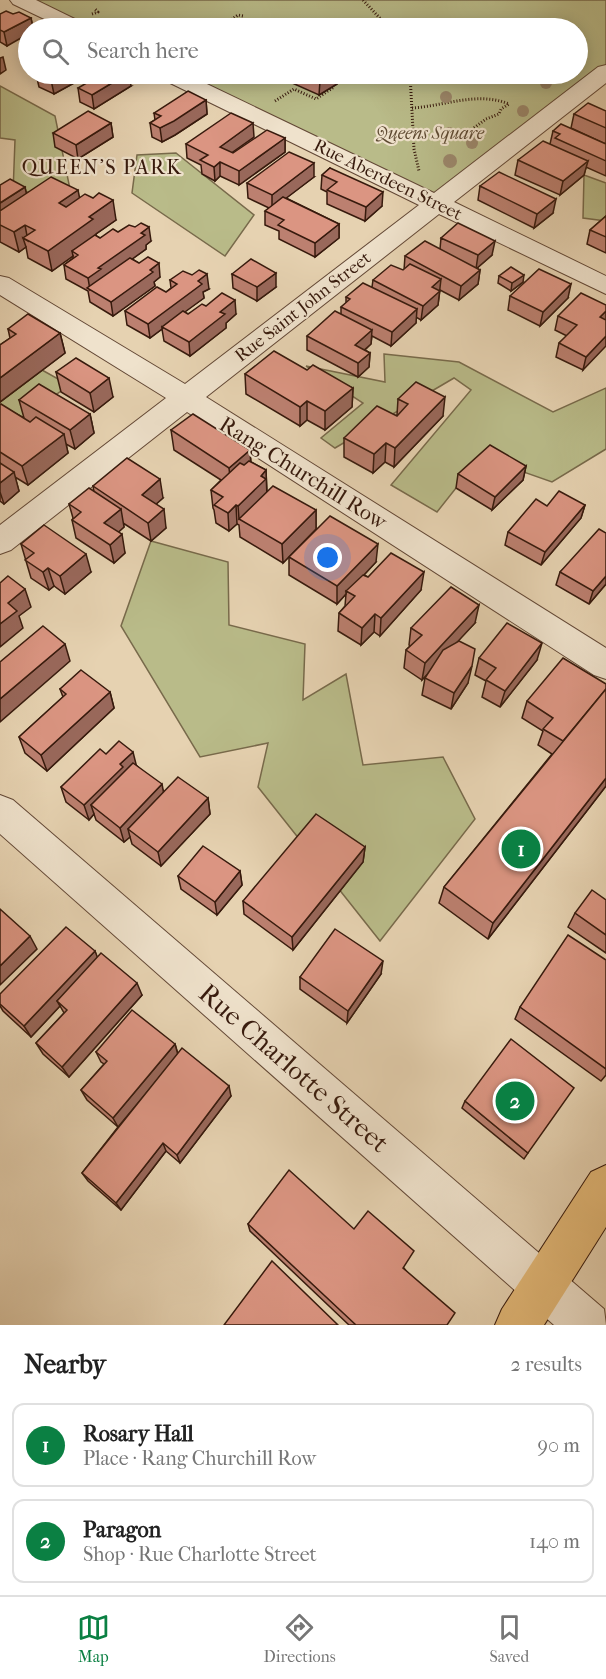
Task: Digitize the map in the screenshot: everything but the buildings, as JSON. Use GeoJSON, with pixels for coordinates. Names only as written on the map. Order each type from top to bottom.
{"type":"FeatureCollection","features":[{"type":"Feature","properties":{"kind":"main road"},"geometry":{"type":"LineString","coordinates":[[518,1325],[606,1187]]}},
{"type":"Feature","properties":{"kind":"street"},"geometry":{"type":"LineString","coordinates":[[0,7],[14,0]]}},
{"type":"Feature","properties":{"kind":"street"},"geometry":{"type":"LineString","coordinates":[[20,0],[57,18]]}},
{"type":"Feature","properties":{"kind":"street","name":"Rue Saint John Street"},"geometry":{"type":"LineString","coordinates":[[0,542],[437,204],[586,100],[606,72]]}},
{"type":"Feature","properties":{"kind":"street","name":"Rue Aberdeen Street"},"geometry":{"type":"LineString","coordinates":[[191,84],[606,286]]}},
{"type":"Feature","properties":{"kind":"street","name":"Rang Churchill Row"},"geometry":{"type":"LineString","coordinates":[[0,284],[606,665]]}},
{"type":"Feature","properties":{"kind":"street","name":"Rue Charlotte Street"},"geometry":{"type":"LineString","coordinates":[[0,811],[588,1325]]}},
{"type":"Feature","properties":{"kind":"path"},"geometry":{"type":"LineString","coordinates":[[363,0],[380,18]]}},
{"type":"Feature","properties":{"kind":"path"},"geometry":{"type":"LineString","coordinates":[[234,18],[238,15],[243,16]]}},
{"type":"Feature","properties":{"kind":"path"},"geometry":{"type":"LineString","coordinates":[[410,84],[414,149],[420,175]]}},
{"type":"Feature","properties":{"kind":"path"},"geometry":{"type":"LineString","coordinates":[[254,114],[294,89],[316,99],[334,87]]}},
{"type":"Feature","properties":{"kind":"path"},"geometry":{"type":"LineString","coordinates":[[312,98],[317,94]]}},
{"type":"Feature","properties":{"kind":"path"},"geometry":{"type":"LineString","coordinates":[[411,108],[433,107],[462,99],[499,98],[510,104],[501,109],[499,114],[486,119],[463,136]]}},
{"type":"Feature","properties":{"kind":"green space","name":"Queens Square"},"geometry":{"type":"Polygon","coordinates":[[[30,0],[606,0],[606,72],[437,204],[191,84],[588,84],[588,18],[57,18],[28,4],[30,0]]]}},
{"type":"Feature","properties":{"kind":"green space"},"geometry":{"type":"Polygon","coordinates":[[[0,86],[55,116],[70,189],[13,193],[15,140],[0,138],[0,86]]]}},
{"type":"Feature","properties":{"kind":"green space"},"geometry":{"type":"Polygon","coordinates":[[[176,153],[254,215],[225,256],[132,193],[137,155],[176,153]]]}},
{"type":"Feature","properties":{"kind":"green space"},"geometry":{"type":"Polygon","coordinates":[[[584,175],[606,183],[606,221],[583,218],[584,175]]]}},
{"type":"Feature","properties":{"kind":"green space"},"geometry":{"type":"Polygon","coordinates":[[[384,354],[459,362],[553,412],[606,388],[606,449],[552,482],[487,459],[456,488],[437,512],[391,485],[471,390],[454,378],[335,448],[321,438],[363,403],[306,366],[385,382],[384,354]]]}},
{"type":"Feature","properties":{"kind":"green space"},"geometry":{"type":"Polygon","coordinates":[[[42,370],[69,385],[0,436],[0,402],[42,370]]]}},
{"type":"Feature","properties":{"kind":"green space"},"geometry":{"type":"Polygon","coordinates":[[[151,541],[228,562],[229,625],[305,644],[303,700],[346,674],[363,765],[443,757],[475,819],[380,941],[258,787],[268,743],[200,757],[121,626],[151,541]]]}},
{"type":"Feature","properties":{"kind":"place","name":"Rosary Hall"},"geometry":{"type":"Point","coordinates":[521,849]}},
{"type":"Feature","properties":{"kind":"place","name":"Paragon"},"geometry":{"type":"Point","coordinates":[515,1101]}},
{"type":"Feature","properties":{"kind":"district","name":"QUEEN'S PARK"},"geometry":{"type":"Point","coordinates":[102,167]}}]}
